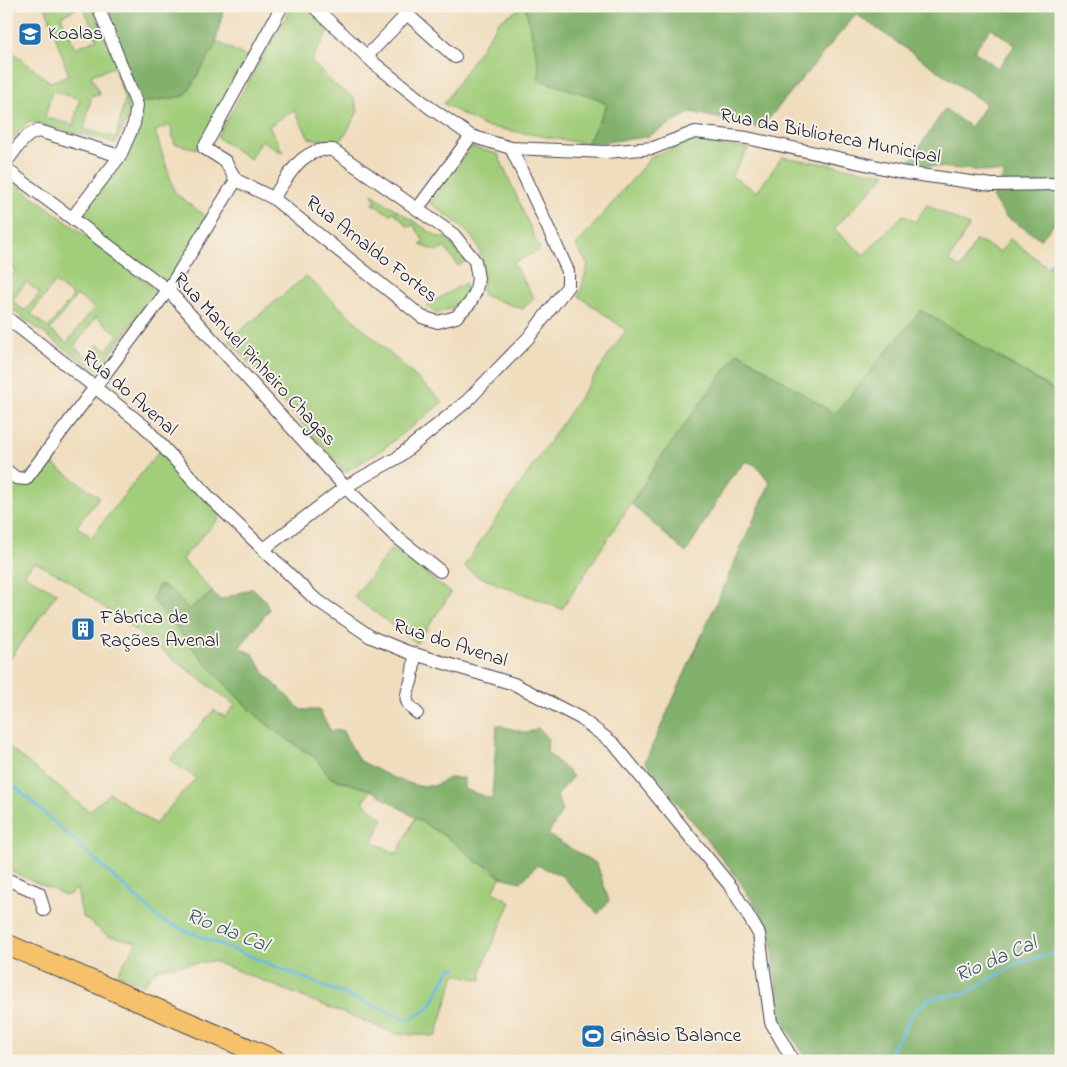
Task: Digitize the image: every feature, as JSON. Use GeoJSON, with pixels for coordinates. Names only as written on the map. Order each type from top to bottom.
{"type":"FeatureCollection","features":[{"type":"Feature","properties":{"kind":"main road"},"geometry":{"type":"LineString","coordinates":[[6,944],[277,1061]]}},
{"type":"Feature","properties":{"kind":"street"},"geometry":{"type":"LineString","coordinates":[[72,218],[120,156],[134,124],[137,105],[98,6]]}},
{"type":"Feature","properties":{"kind":"street"},"geometry":{"type":"LineString","coordinates":[[6,470],[16,478],[26,479],[168,290],[236,180],[225,160],[204,148],[282,6]]}},
{"type":"Feature","properties":{"kind":"street","name":"Rua da Biblioteca Municipal"},"geometry":{"type":"LineString","coordinates":[[313,6],[367,56],[429,108],[471,136],[511,148],[606,152],[653,148],[695,132],[747,138],[906,173],[982,184],[1061,184]]}},
{"type":"Feature","properties":{"kind":"street"},"geometry":{"type":"LineString","coordinates":[[367,56],[402,10],[455,57]]}},
{"type":"Feature","properties":{"kind":"street"},"geometry":{"type":"LineString","coordinates":[[6,162],[24,139],[32,132],[38,131],[120,156]]}},
{"type":"Feature","properties":{"kind":"street"},"geometry":{"type":"LineString","coordinates":[[418,208],[471,136]]}},
{"type":"Feature","properties":{"kind":"street","name":"Rua Arnaldo Fortes"},"geometry":{"type":"LineString","coordinates":[[236,180],[274,198],[422,317],[438,322],[456,317],[470,304],[476,291],[478,278],[475,260],[466,247],[454,235],[418,208],[332,150],[321,148],[311,152],[298,162],[274,198]]}},
{"type":"Feature","properties":{"kind":"street"},"geometry":{"type":"LineString","coordinates":[[264,549],[345,487],[397,458],[467,401],[529,337],[568,286],[568,271],[511,148]]}},
{"type":"Feature","properties":{"kind":"street","name":"Rua Manuel Pinheiro Chagas"},"geometry":{"type":"LineString","coordinates":[[6,169],[168,290],[345,487],[394,535],[440,571]]}},
{"type":"Feature","properties":{"kind":"street","name":"Rua do Avenal"},"geometry":{"type":"LineString","coordinates":[[6,317],[144,426],[208,496],[314,598],[371,637],[415,654],[514,684],[580,718],[614,744],[732,888],[759,934],[771,1022],[793,1061]]}},
{"type":"Feature","properties":{"kind":"street"},"geometry":{"type":"LineString","coordinates":[[415,654],[410,683],[405,692],[407,702],[416,713]]}},
{"type":"Feature","properties":{"kind":"street"},"geometry":{"type":"LineString","coordinates":[[6,880],[39,893],[44,910]]}},
{"type":"Feature","properties":{"kind":"green space"},"geometry":{"type":"Polygon","coordinates":[[[52,6],[82,6],[61,16],[75,48],[97,39],[83,6],[92,6],[125,86],[129,115],[116,143],[28,121],[6,147],[6,135],[13,127],[6,122],[6,89],[10,84],[6,81],[6,47],[50,82],[69,76],[46,8],[52,6]],[[114,67],[91,75],[100,95],[92,95],[84,129],[116,138],[125,99],[114,67]],[[52,91],[45,117],[73,125],[80,99],[52,91]]]}},
{"type":"Feature","properties":{"kind":"green space"},"geometry":{"type":"Polygon","coordinates":[[[102,6],[224,7],[215,46],[185,96],[140,103],[102,6]]]}},
{"type":"Feature","properties":{"kind":"green space"},"geometry":{"type":"Polygon","coordinates":[[[292,6],[307,6],[330,28],[311,61],[335,85],[354,98],[358,111],[344,137],[336,143],[309,138],[294,110],[269,126],[284,154],[261,140],[250,159],[217,137],[292,6]]]}},
{"type":"Feature","properties":{"kind":"green space"},"geometry":{"type":"Polygon","coordinates":[[[525,6],[538,61],[539,80],[594,97],[607,105],[587,144],[484,126],[444,104],[500,20],[525,6]]]}},
{"type":"Feature","properties":{"kind":"green space"},"geometry":{"type":"Polygon","coordinates":[[[525,6],[1061,6],[1061,216],[1041,239],[1005,216],[992,197],[1005,173],[908,164],[945,109],[970,127],[986,104],[856,14],[761,128],[691,112],[647,137],[587,144],[607,105],[594,97],[539,80],[538,61],[525,6]],[[991,28],[974,51],[998,68],[1015,45],[991,28]]]}},
{"type":"Feature","properties":{"kind":"green space"},"geometry":{"type":"Polygon","coordinates":[[[216,41],[249,58],[198,149],[175,144],[170,125],[155,131],[175,193],[208,218],[167,286],[75,218],[109,175],[140,103],[185,96],[216,41]]]}},
{"type":"Feature","properties":{"kind":"green space"},"geometry":{"type":"Polygon","coordinates":[[[696,141],[748,149],[731,176],[757,192],[782,157],[886,174],[834,229],[864,255],[903,215],[915,222],[927,205],[969,226],[949,261],[961,268],[976,240],[1000,252],[1010,239],[1061,277],[1061,386],[1058,392],[921,311],[835,414],[738,352],[661,457],[562,609],[477,576],[464,566],[626,330],[579,296],[588,265],[576,246],[652,156],[696,141]]]}},
{"type":"Feature","properties":{"kind":"green space"},"geometry":{"type":"Polygon","coordinates":[[[471,147],[498,154],[540,250],[513,263],[534,298],[523,309],[482,295],[482,262],[477,244],[466,231],[430,203],[471,147]]]}},
{"type":"Feature","properties":{"kind":"green space"},"geometry":{"type":"Polygon","coordinates":[[[6,176],[158,291],[96,372],[6,305],[6,283],[16,270],[6,263],[6,245],[10,240],[6,237],[6,176]],[[26,282],[12,301],[25,311],[40,293],[26,282]],[[55,282],[31,314],[48,328],[73,296],[55,282]],[[77,295],[50,330],[67,343],[94,308],[77,295]],[[96,317],[74,347],[88,358],[98,344],[107,350],[118,334],[96,317]]]}},
{"type":"Feature","properties":{"kind":"green space"},"geometry":{"type":"Polygon","coordinates":[[[372,194],[438,237],[446,237],[466,261],[458,266],[445,248],[437,251],[420,245],[424,242],[414,225],[408,227],[394,212],[390,214],[372,204],[376,202],[372,194]]]}},
{"type":"Feature","properties":{"kind":"green space"},"geometry":{"type":"Polygon","coordinates":[[[306,276],[443,402],[379,452],[345,472],[229,340],[306,276]]]}},
{"type":"Feature","properties":{"kind":"green space"},"geometry":{"type":"Polygon","coordinates":[[[465,283],[467,293],[453,306],[436,314],[426,306],[465,283]]]}},
{"type":"Feature","properties":{"kind":"green space"},"geometry":{"type":"Polygon","coordinates":[[[921,310],[1061,395],[1061,1054],[1040,1061],[808,1061],[780,1017],[770,928],[736,876],[645,762],[770,483],[757,466],[746,461],[730,479],[686,553],[631,504],[661,457],[738,352],[835,414],[921,310]]]}},
{"type":"Feature","properties":{"kind":"green space"},"geometry":{"type":"Polygon","coordinates":[[[160,450],[221,516],[182,559],[213,592],[189,609],[170,590],[159,585],[153,599],[203,660],[242,702],[271,728],[316,759],[331,778],[371,790],[363,802],[383,819],[373,842],[397,854],[415,818],[451,840],[500,877],[493,892],[511,902],[482,968],[481,980],[455,974],[436,1036],[396,1034],[213,961],[158,968],[143,985],[117,974],[137,942],[108,936],[82,916],[77,889],[67,896],[6,869],[6,745],[89,811],[110,793],[155,824],[196,778],[170,760],[214,710],[225,717],[235,705],[65,578],[34,562],[24,575],[57,593],[6,665],[6,475],[15,481],[47,460],[99,497],[77,526],[91,537],[160,450]]]}},
{"type":"Feature","properties":{"kind":"green space"},"geometry":{"type":"Polygon","coordinates":[[[392,548],[451,593],[417,643],[354,597],[392,548]]]}},
{"type":"Feature","properties":{"kind":"green space"},"geometry":{"type":"Polygon","coordinates":[[[159,585],[170,590],[189,609],[213,592],[220,600],[253,588],[265,600],[269,610],[239,648],[253,654],[265,674],[301,710],[319,710],[331,731],[342,730],[359,760],[391,777],[418,786],[434,786],[449,778],[464,778],[464,789],[492,799],[497,725],[527,733],[538,728],[548,739],[547,752],[573,776],[557,796],[562,811],[548,835],[597,864],[609,901],[598,914],[562,876],[537,865],[521,882],[500,877],[491,867],[478,863],[451,840],[371,790],[331,778],[316,759],[271,728],[242,702],[203,660],[152,599],[159,585]]]}},
{"type":"Feature","properties":{"kind":"water"},"geometry":{"type":"Polygon","coordinates":[[[1057,255],[1061,258],[1061,277],[1048,266],[1057,255]]]}},
{"type":"Feature","properties":{"kind":"waterway","name":"Rio da Cal"},"geometry":{"type":"LineString","coordinates":[[6,778],[162,921],[409,1020],[428,1009],[451,968],[457,968]]}},
{"type":"Feature","properties":{"kind":"waterway","name":"Rio da Cal"},"geometry":{"type":"LineString","coordinates":[[885,1061],[914,1012],[930,998],[967,993],[1018,963],[1061,951]]}},
{"type":"Feature","properties":{"kind":"place","name":"Koalas"},"geometry":{"type":"Point","coordinates":[30,34]}},
{"type":"Feature","properties":{"kind":"place","name":"Fábrica de Rações Avenal"},"geometry":{"type":"Point","coordinates":[83,629]}},
{"type":"Feature","properties":{"kind":"place","name":"Ginásio Balance"},"geometry":{"type":"Point","coordinates":[593,1036]}}]}
